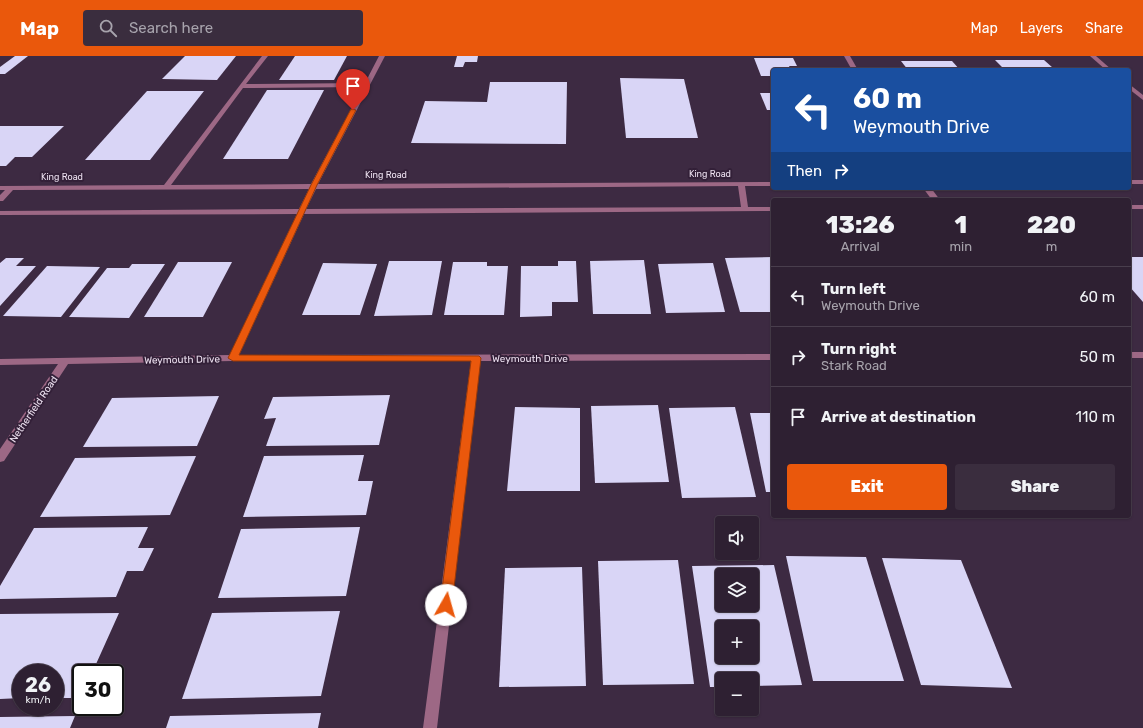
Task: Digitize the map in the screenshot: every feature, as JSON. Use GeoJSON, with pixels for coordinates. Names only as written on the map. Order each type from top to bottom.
{"type":"FeatureCollection","features":[{"type":"Feature","properties":{"kind":"street"},"geometry":{"type":"LineString","coordinates":[[167,186],[265,56]]}},
{"type":"Feature","properties":{"kind":"street"},"geometry":{"type":"LineString","coordinates":[[233,358],[314,185],[382,56]]}},
{"type":"Feature","properties":{"kind":"street"},"geometry":{"type":"LineString","coordinates":[[846,56],[854,68]]}},
{"type":"Feature","properties":{"kind":"street"},"geometry":{"type":"LineString","coordinates":[[1092,56],[1107,68]]}},
{"type":"Feature","properties":{"kind":"street"},"geometry":{"type":"LineString","coordinates":[[241,86],[366,85]]}},
{"type":"Feature","properties":{"kind":"street"},"geometry":{"type":"LineString","coordinates":[[1131,88],[1143,98]]}},
{"type":"Feature","properties":{"kind":"street"},"geometry":{"type":"LineString","coordinates":[[1131,182],[1143,182]]}},
{"type":"Feature","properties":{"kind":"street"},"geometry":{"type":"LineString","coordinates":[[741,184],[745,209]]}},
{"type":"Feature","properties":{"kind":"street","name":"King Road"},"geometry":{"type":"LineString","coordinates":[[0,188],[314,185],[771,184]]}},
{"type":"Feature","properties":{"kind":"street"},"geometry":{"type":"LineString","coordinates":[[0,199],[11,188]]}},
{"type":"Feature","properties":{"kind":"street"},"geometry":{"type":"LineString","coordinates":[[1131,207],[1143,207]]}},
{"type":"Feature","properties":{"kind":"street"},"geometry":{"type":"LineString","coordinates":[[0,213],[771,209]]}},
{"type":"Feature","properties":{"kind":"street"},"geometry":{"type":"LineString","coordinates":[[1131,356],[1143,355]]}},
{"type":"Feature","properties":{"kind":"street","name":"Weymouth Drive"},"geometry":{"type":"LineString","coordinates":[[0,362],[233,358],[771,357]]}},
{"type":"Feature","properties":{"kind":"street"},"geometry":{"type":"LineString","coordinates":[[430,728],[476,358]]}},
{"type":"Feature","properties":{"kind":"street","name":"Netherfield Road"},"geometry":{"type":"LineString","coordinates":[[0,458],[66,360]]}},
{"type":"Feature","properties":{"kind":"building"},"geometry":{"type":"Polygon","coordinates":[[[15,56],[28,56],[5,74],[0,74],[0,67],[15,56]]]}},
{"type":"Feature","properties":{"kind":"building"},"geometry":{"type":"Polygon","coordinates":[[[185,56],[236,56],[217,80],[162,79],[185,56]]]}},
{"type":"Feature","properties":{"kind":"building"},"geometry":{"type":"Polygon","coordinates":[[[295,56],[347,56],[334,80],[279,80],[295,56]]]}},
{"type":"Feature","properties":{"kind":"building"},"geometry":{"type":"Polygon","coordinates":[[[457,56],[478,56],[477,62],[465,62],[463,67],[454,67],[457,56]]]}},
{"type":"Feature","properties":{"kind":"building"},"geometry":{"type":"Polygon","coordinates":[[[754,58],[793,58],[797,66],[789,66],[790,68],[771,68],[771,76],[761,76],[754,58]]]}},
{"type":"Feature","properties":{"kind":"building"},"geometry":{"type":"Polygon","coordinates":[[[995,60],[1044,60],[1053,68],[1043,68],[1003,68],[995,60]]]}},
{"type":"Feature","properties":{"kind":"building"},"geometry":{"type":"Polygon","coordinates":[[[901,61],[952,61],[958,68],[906,68],[901,61]]]}},
{"type":"Feature","properties":{"kind":"building"},"geometry":{"type":"Polygon","coordinates":[[[620,78],[684,79],[698,138],[626,138],[620,78]]]}},
{"type":"Feature","properties":{"kind":"building"},"geometry":{"type":"Polygon","coordinates":[[[490,82],[567,82],[566,144],[411,143],[425,101],[487,102],[490,82]]]}},
{"type":"Feature","properties":{"kind":"building"},"geometry":{"type":"Polygon","coordinates":[[[267,90],[324,90],[288,159],[223,159],[267,90]]]}},
{"type":"Feature","properties":{"kind":"building"},"geometry":{"type":"Polygon","coordinates":[[[147,91],[204,91],[150,160],[85,160],[147,91]]]}},
{"type":"Feature","properties":{"kind":"building"},"geometry":{"type":"Polygon","coordinates":[[[760,93],[771,93],[771,110],[767,110],[760,93]]]}},
{"type":"Feature","properties":{"kind":"building"},"geometry":{"type":"Polygon","coordinates":[[[0,126],[64,126],[32,157],[15,157],[6,166],[0,166],[0,126]]]}},
{"type":"Feature","properties":{"kind":"building"},"geometry":{"type":"Polygon","coordinates":[[[771,257],[771,312],[740,312],[725,258],[771,257]]]}},
{"type":"Feature","properties":{"kind":"building"},"geometry":{"type":"Polygon","coordinates":[[[1131,257],[1143,257],[1143,302],[1131,288],[1131,257]]]}},
{"type":"Feature","properties":{"kind":"building"},"geometry":{"type":"Polygon","coordinates":[[[6,258],[24,258],[16,266],[36,266],[0,306],[0,263],[6,258]]]}},
{"type":"Feature","properties":{"kind":"building"},"geometry":{"type":"Polygon","coordinates":[[[644,260],[651,314],[593,314],[590,261],[644,260]]]}},
{"type":"Feature","properties":{"kind":"building"},"geometry":{"type":"Polygon","coordinates":[[[389,261],[442,261],[432,315],[374,316],[389,261]]]}},
{"type":"Feature","properties":{"kind":"building"},"geometry":{"type":"Polygon","coordinates":[[[558,261],[576,261],[578,302],[552,302],[552,316],[520,317],[521,266],[558,266],[558,261]]]}},
{"type":"Feature","properties":{"kind":"building"},"geometry":{"type":"Polygon","coordinates":[[[178,262],[232,262],[203,317],[144,317],[178,262]]]}},
{"type":"Feature","properties":{"kind":"building"},"geometry":{"type":"Polygon","coordinates":[[[453,262],[487,262],[487,266],[508,266],[504,315],[444,315],[453,262]]]}},
{"type":"Feature","properties":{"kind":"building"},"geometry":{"type":"Polygon","coordinates":[[[323,263],[377,264],[360,315],[302,315],[323,263]]]}},
{"type":"Feature","properties":{"kind":"building"},"geometry":{"type":"Polygon","coordinates":[[[713,263],[725,312],[666,313],[658,264],[713,263]]]}},
{"type":"Feature","properties":{"kind":"building"},"geometry":{"type":"Polygon","coordinates":[[[132,264],[165,264],[129,318],[69,317],[107,268],[129,268],[132,264]]]}},
{"type":"Feature","properties":{"kind":"building"},"geometry":{"type":"Polygon","coordinates":[[[47,266],[100,267],[61,317],[3,316],[47,266]]]}},
{"type":"Feature","properties":{"kind":"building"},"geometry":{"type":"Polygon","coordinates":[[[390,395],[379,445],[266,446],[276,418],[264,419],[273,397],[390,395]]]}},
{"type":"Feature","properties":{"kind":"building"},"geometry":{"type":"Polygon","coordinates":[[[219,396],[197,446],[83,447],[112,398],[219,396]]]}},
{"type":"Feature","properties":{"kind":"building"},"geometry":{"type":"Polygon","coordinates":[[[658,405],[669,482],[595,483],[591,406],[658,405]]]}},
{"type":"Feature","properties":{"kind":"building"},"geometry":{"type":"Polygon","coordinates":[[[515,407],[580,408],[580,491],[507,491],[515,407]]]}},
{"type":"Feature","properties":{"kind":"building"},"geometry":{"type":"Polygon","coordinates":[[[735,407],[756,497],[682,498],[669,408],[735,407]]]}},
{"type":"Feature","properties":{"kind":"building"},"geometry":{"type":"Polygon","coordinates":[[[750,413],[771,413],[771,492],[766,492],[750,413]]]}},
{"type":"Feature","properties":{"kind":"building"},"geometry":{"type":"Polygon","coordinates":[[[364,455],[358,481],[373,481],[366,515],[243,517],[264,456],[364,455]]]}},
{"type":"Feature","properties":{"kind":"building"},"geometry":{"type":"Polygon","coordinates":[[[196,456],[170,515],[40,517],[75,458],[196,456]]]}},
{"type":"Feature","properties":{"kind":"building"},"geometry":{"type":"Polygon","coordinates":[[[148,527],[138,548],[154,548],[143,571],[127,571],[116,597],[0,599],[0,586],[34,528],[148,527]]]}},
{"type":"Feature","properties":{"kind":"building"},"geometry":{"type":"Polygon","coordinates":[[[360,527],[346,596],[218,598],[241,529],[360,527]]]}},
{"type":"Feature","properties":{"kind":"building"},"geometry":{"type":"Polygon","coordinates":[[[786,556],[866,557],[904,681],[813,681],[786,556]]]}},
{"type":"Feature","properties":{"kind":"building"},"geometry":{"type":"Polygon","coordinates":[[[882,558],[961,560],[1012,688],[921,685],[882,558]]]}},
{"type":"Feature","properties":{"kind":"building"},"geometry":{"type":"Polygon","coordinates":[[[678,560],[694,684],[603,685],[598,561],[678,560]]]}},
{"type":"Feature","properties":{"kind":"building"},"geometry":{"type":"Polygon","coordinates":[[[774,565],[802,685],[759,686],[759,672],[715,672],[715,687],[710,687],[692,566],[774,565]]]}},
{"type":"Feature","properties":{"kind":"building"},"geometry":{"type":"Polygon","coordinates":[[[582,567],[586,686],[499,687],[505,568],[582,567]]]}},
{"type":"Feature","properties":{"kind":"building"},"geometry":{"type":"Polygon","coordinates":[[[340,611],[321,696],[182,699],[212,613],[340,611]]]}},
{"type":"Feature","properties":{"kind":"building"},"geometry":{"type":"Polygon","coordinates":[[[119,613],[96,664],[72,664],[72,698],[64,698],[64,664],[12,664],[12,698],[0,699],[0,614],[119,613]]]}},
{"type":"Feature","properties":{"kind":"building"},"geometry":{"type":"Polygon","coordinates":[[[321,713],[318,728],[166,728],[170,716],[321,713]]]}},
{"type":"Feature","properties":{"kind":"building"},"geometry":{"type":"Polygon","coordinates":[[[75,716],[70,728],[0,728],[0,717],[75,716]]]}},
{"type":"Feature","properties":{"kind":"route"},"geometry":{"type":"LineString","coordinates":[[353,110],[314,185],[233,358],[476,358],[446,605]]}}]}
